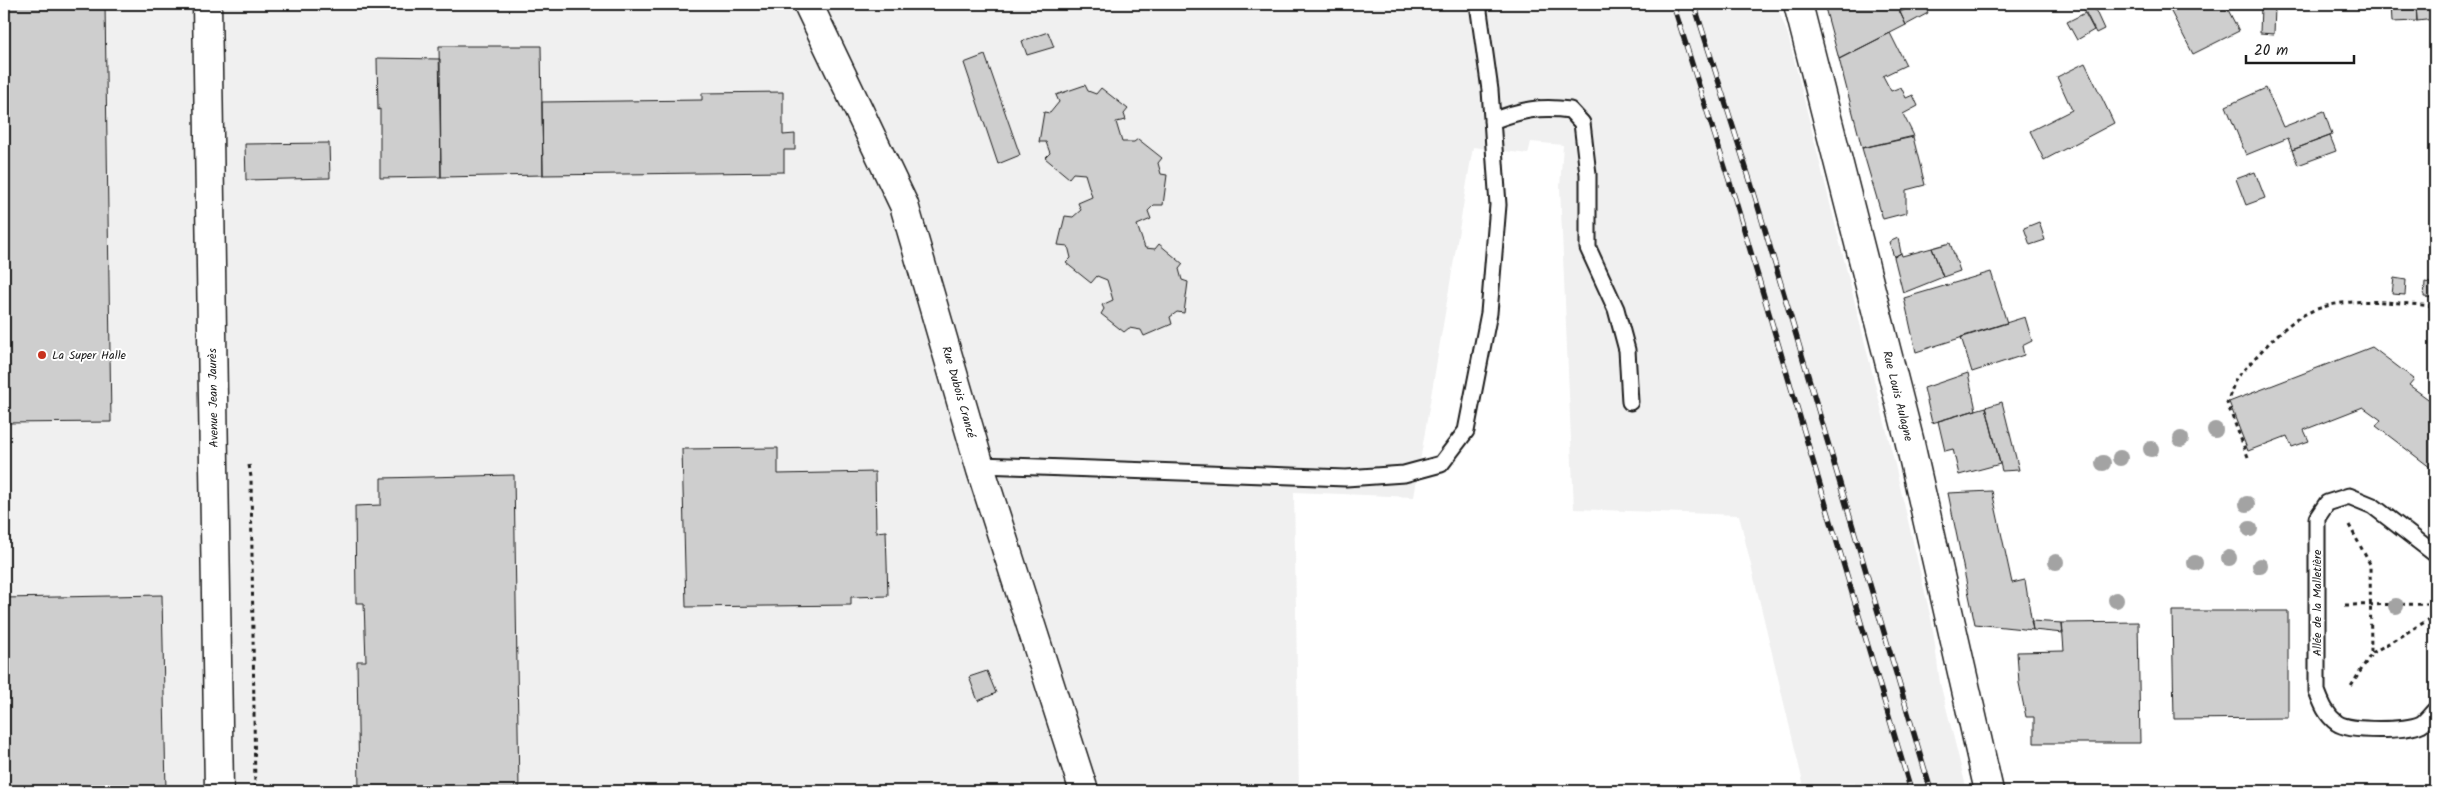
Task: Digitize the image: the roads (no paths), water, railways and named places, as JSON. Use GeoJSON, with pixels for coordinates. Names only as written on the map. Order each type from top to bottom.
{"type":"FeatureCollection","features":[{"type":"Feature","properties":{"kind":"street","name":"Avenue Jean Jaurès"},"geometry":{"type":"LineString","coordinates":[[207,4],[220,791]]}},
{"type":"Feature","properties":{"kind":"street","name":"Rue Dubois Crancé"},"geometry":{"type":"LineString","coordinates":[[808,4],[904,205],[980,465],[1084,791]]}},
{"type":"Feature","properties":{"kind":"street","name":"Rue Louis Aulagne"},"geometry":{"type":"LineString","coordinates":[[1798,4],[1909,438],[1989,791]]}},
{"type":"Feature","properties":{"kind":"lane"},"geometry":{"type":"LineString","coordinates":[[980,465],[1346,478],[1404,474],[1441,464],[1466,430],[1489,313],[1498,205],[1492,121],[1478,4]]}},
{"type":"Feature","properties":{"kind":"lane"},"geometry":{"type":"LineString","coordinates":[[1492,121],[1519,111],[1546,107],[1570,110],[1582,123],[1588,174],[1588,248],[1616,309],[1627,350],[1630,402]]}},
{"type":"Feature","properties":{"kind":"lane","name":"Allée de la Malletière"},"geometry":{"type":"LineString","coordinates":[[2435,554],[2373,506],[2349,496],[2327,503],[2317,518],[2317,691],[2325,711],[2338,724],[2350,728],[2396,729],[2421,724],[2435,710]]}},
{"type":"Feature","properties":{"kind":"railway"},"geometry":{"type":"LineString","coordinates":[[1673,4],[1735,199],[1911,791]]}},
{"type":"Feature","properties":{"kind":"railway"},"geometry":{"type":"LineString","coordinates":[[1694,4],[1754,193],[1931,791]]}},
{"type":"Feature","properties":{"kind":"place","name":"La Super Halle"},"geometry":{"type":"Point","coordinates":[42,355]}}]}
